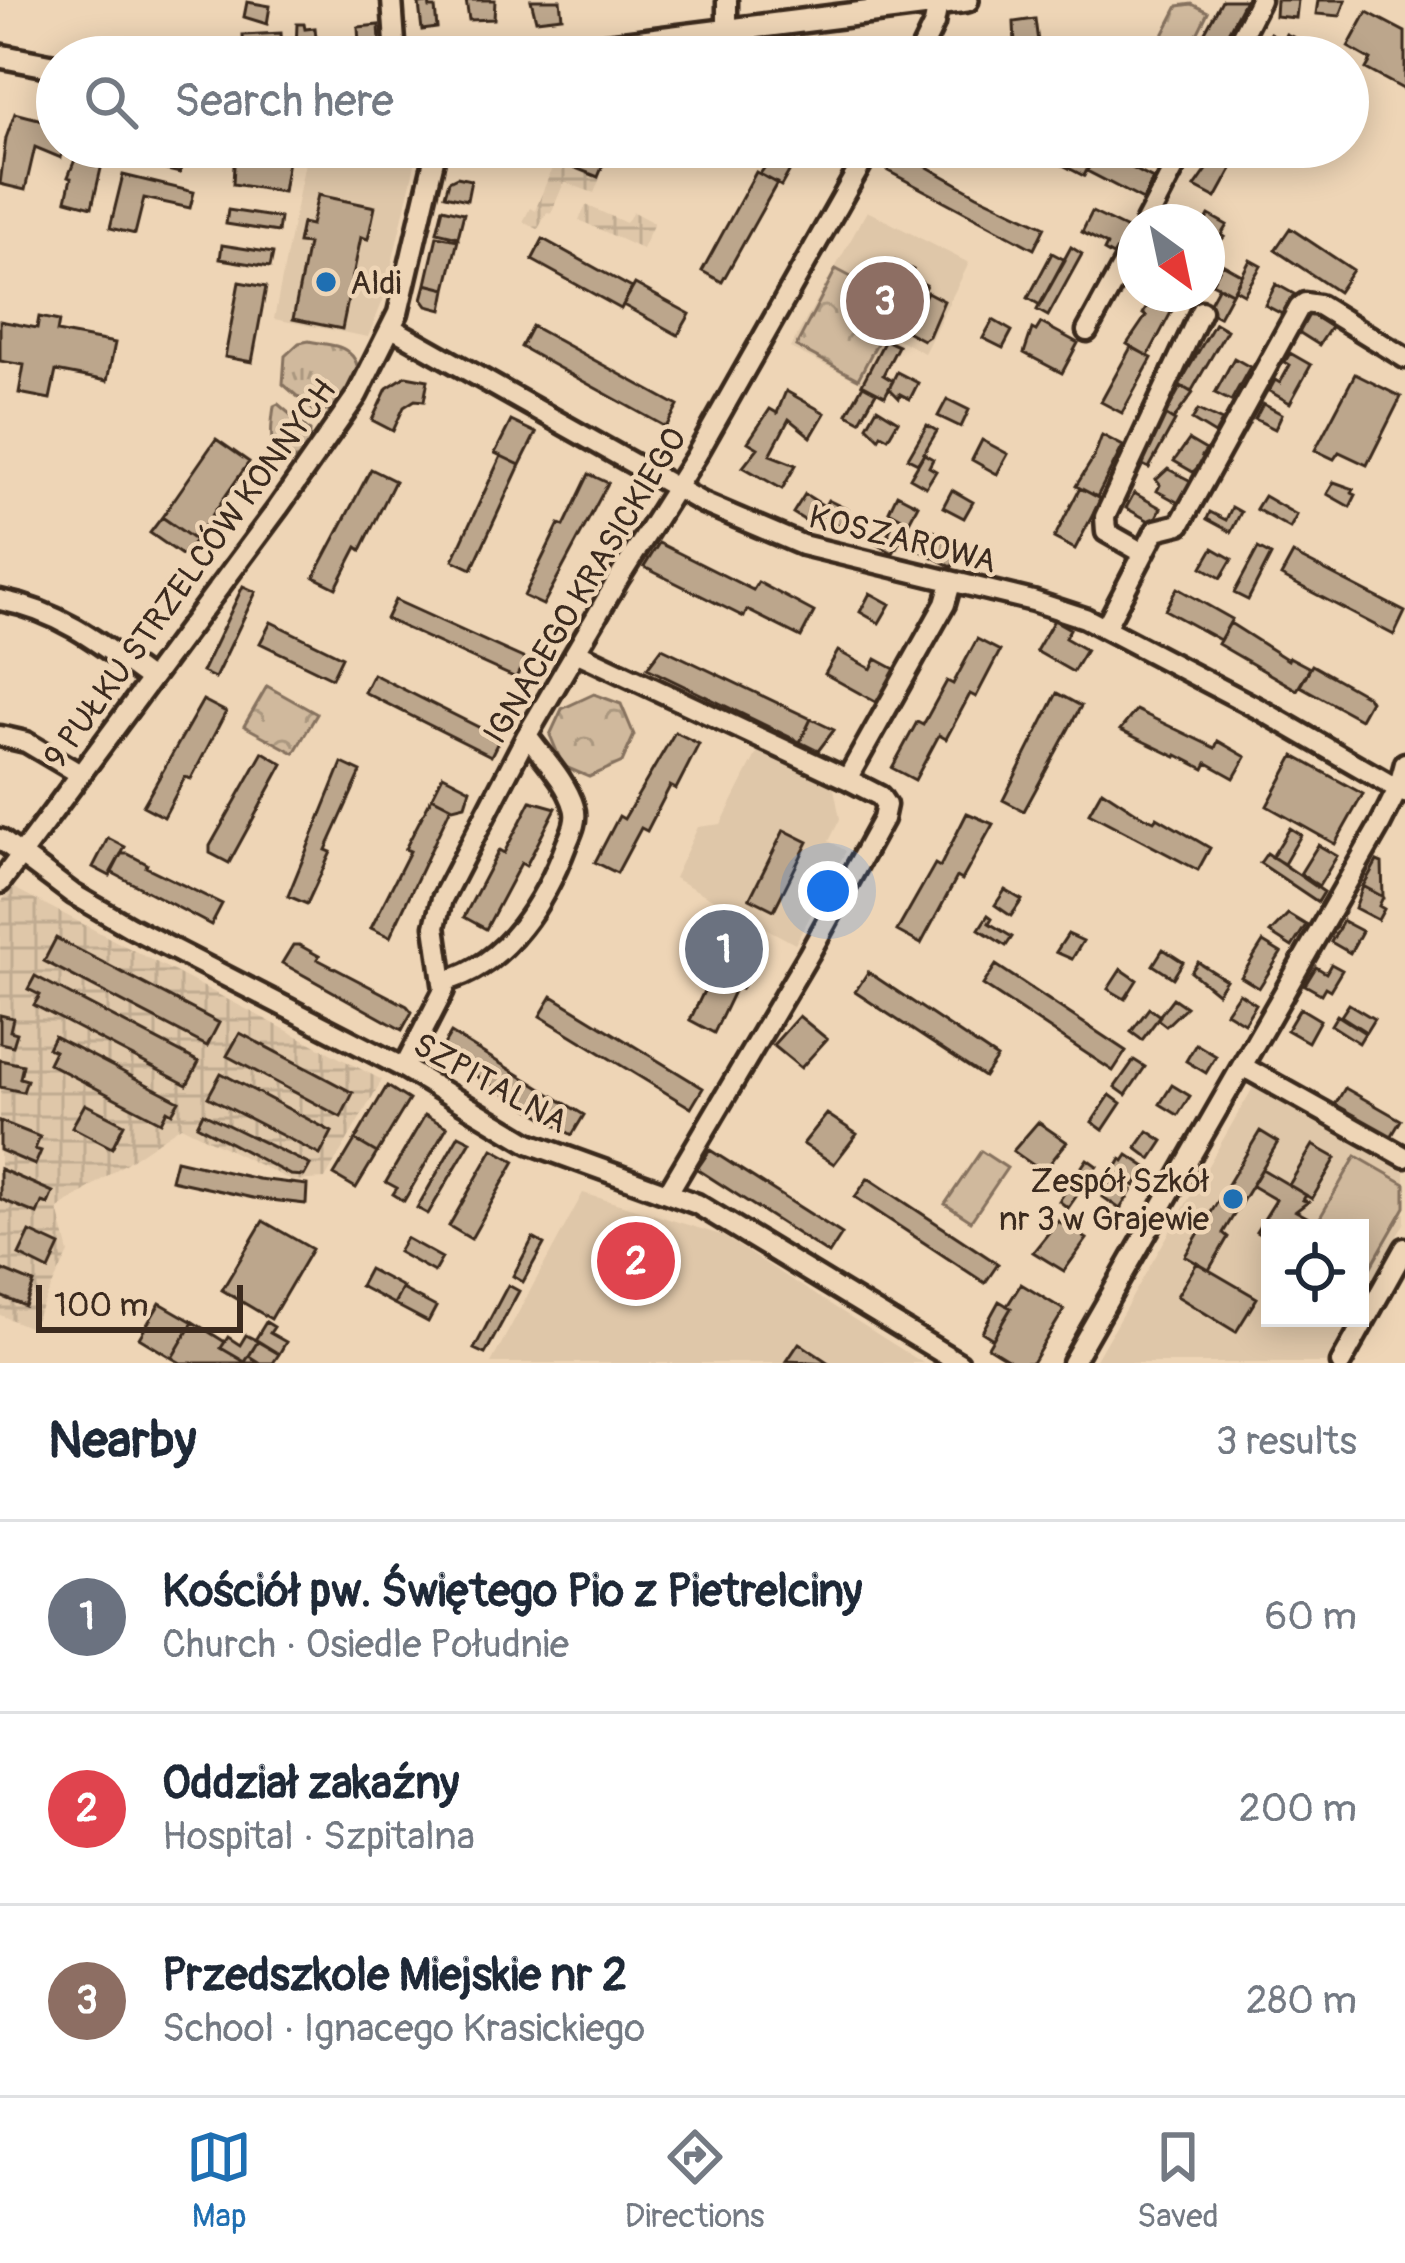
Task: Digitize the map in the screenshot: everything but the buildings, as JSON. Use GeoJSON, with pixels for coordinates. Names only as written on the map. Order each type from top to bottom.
{"type":"FeatureCollection","features":[{"type":"Feature","properties":{"kind":"main road"},"geometry":{"type":"LineString","coordinates":[[681,36],[860,7],[967,0]]}},
{"type":"Feature","properties":{"kind":"main road"},"geometry":{"type":"LineString","coordinates":[[0,56],[36,63]]}},
{"type":"Feature","properties":{"kind":"street"},"geometry":{"type":"LineString","coordinates":[[392,0],[395,36]]}},
{"type":"Feature","properties":{"kind":"street"},"geometry":{"type":"LineString","coordinates":[[728,0],[728,30]]}},
{"type":"Feature","properties":{"kind":"street"},"geometry":{"type":"LineString","coordinates":[[1242,36],[1260,0]]}},
{"type":"Feature","properties":{"kind":"street"},"geometry":{"type":"LineString","coordinates":[[928,36],[938,4]]}},
{"type":"Feature","properties":{"kind":"street","name":"9 PUŁKU STRZELCÓW KONNYCH"},"geometry":{"type":"LineString","coordinates":[[0,883],[332,434],[392,328],[432,168]]}},
{"type":"Feature","properties":{"kind":"street","name":"IGNACEGO KRASICKIEGO"},"geometry":{"type":"LineString","coordinates":[[445,981],[436,944],[437,910],[527,735],[676,488],[859,168]]}},
{"type":"Feature","properties":{"kind":"street"},"geometry":{"type":"LineString","coordinates":[[1155,204],[1174,168]]}},
{"type":"Feature","properties":{"kind":"street"},"geometry":{"type":"LineString","coordinates":[[1087,332],[1117,276]]}},
{"type":"Feature","properties":{"kind":"street"},"geometry":{"type":"LineString","coordinates":[[1105,628],[1160,527],[1180,524],[1305,303],[1319,305],[1405,358]]}},
{"type":"Feature","properties":{"kind":"street"},"geometry":{"type":"LineString","coordinates":[[1143,554],[1106,532],[1105,517],[1201,312]]}},
{"type":"Feature","properties":{"kind":"street","name":"KOSZAROWA"},"geometry":{"type":"LineString","coordinates":[[392,328],[676,488],[802,545],[1057,608],[1105,628],[1401,791]]}},
{"type":"Feature","properties":{"kind":"street"},"geometry":{"type":"LineString","coordinates":[[847,779],[945,604],[951,583]]}},
{"type":"Feature","properties":{"kind":"street"},"geometry":{"type":"LineString","coordinates":[[0,600],[64,620],[150,680]]}},
{"type":"Feature","properties":{"kind":"street"},"geometry":{"type":"LineString","coordinates":[[576,652],[885,801],[883,819],[809,954],[669,1190]]}},
{"type":"Feature","properties":{"kind":"street"},"geometry":{"type":"LineString","coordinates":[[404,1068],[445,981],[478,966],[517,932],[546,892],[573,827],[574,804],[527,735]]}},
{"type":"Feature","properties":{"kind":"street"},"geometry":{"type":"LineString","coordinates":[[0,736],[26,742],[80,774]]}},
{"type":"Feature","properties":{"kind":"street"},"geometry":{"type":"LineString","coordinates":[[1072,1363],[1401,791],[1405,763]]}},
{"type":"Feature","properties":{"kind":"street","name":"SZPITALNA"},"geometry":{"type":"LineString","coordinates":[[0,839],[102,912],[404,1068],[544,1149],[669,1190],[959,1363]]}},
{"type":"Feature","properties":{"kind":"street"},"geometry":{"type":"LineString","coordinates":[[1242,1066],[1405,1157]]}},
{"type":"Feature","properties":{"kind":"street"},"geometry":{"type":"LineString","coordinates":[[1341,1363],[1405,1248]]}},
{"type":"Feature","properties":{"kind":"shaded area"},"geometry":{"type":"Polygon","coordinates":[[[304,168],[414,168],[384,298],[368,337],[274,319],[304,168]]]}},
{"type":"Feature","properties":{"kind":"shaded area"},"geometry":{"type":"Polygon","coordinates":[[[552,168],[574,168],[600,178],[594,193],[564,182],[551,214],[547,213],[538,229],[523,222],[530,208],[535,211],[552,168]]]}},
{"type":"Feature","properties":{"kind":"shaded area"},"geometry":{"type":"Polygon","coordinates":[[[586,205],[626,223],[633,212],[654,223],[642,249],[579,220],[586,205]]]}},
{"type":"Feature","properties":{"kind":"shaded area"},"geometry":{"type":"Polygon","coordinates":[[[867,211],[969,263],[924,353],[887,333],[862,383],[790,348],[867,211]]]}},
{"type":"Feature","properties":{"kind":"shaded area"},"geometry":{"type":"Polygon","coordinates":[[[760,747],[833,783],[840,819],[829,841],[846,851],[795,944],[674,878],[698,827],[721,824],[760,747]]]}},
{"type":"Feature","properties":{"kind":"shaded area"},"geometry":{"type":"Polygon","coordinates":[[[12,887],[382,1080],[325,1179],[292,1181],[181,1126],[58,1209],[69,1253],[31,1328],[0,1315],[0,904],[12,887]]]}},
{"type":"Feature","properties":{"kind":"shaded area"},"geometry":{"type":"Polygon","coordinates":[[[1258,1079],[1405,1166],[1405,1222],[1369,1285],[1369,1219],[1261,1219],[1261,1327],[1346,1327],[1325,1363],[1094,1363],[1258,1079]]]}},
{"type":"Feature","properties":{"kind":"shaded area"},"geometry":{"type":"Polygon","coordinates":[[[583,1193],[721,1235],[923,1363],[491,1363],[583,1193]]]}},
{"type":"Feature","properties":{"kind":"green space"},"geometry":{"type":"Polygon","coordinates":[[[1192,4],[1208,12],[1196,36],[1163,36],[1178,6],[1192,4]]]}},
{"type":"Feature","properties":{"kind":"green space"},"geometry":{"type":"Polygon","coordinates":[[[836,269],[870,287],[857,311],[886,326],[858,379],[796,346],[836,269]]]}},
{"type":"Feature","properties":{"kind":"green space"},"geometry":{"type":"Polygon","coordinates":[[[299,343],[344,349],[357,367],[351,392],[333,411],[314,411],[283,384],[285,356],[299,343]]]}},
{"type":"Feature","properties":{"kind":"green space"},"geometry":{"type":"Polygon","coordinates":[[[278,404],[310,431],[309,455],[284,459],[278,455],[272,428],[278,404]]]}},
{"type":"Feature","properties":{"kind":"green space"},"geometry":{"type":"Polygon","coordinates":[[[267,686],[317,714],[294,753],[244,726],[267,686]]]}},
{"type":"Feature","properties":{"kind":"green space"},"geometry":{"type":"Polygon","coordinates":[[[594,694],[621,704],[634,735],[622,762],[589,777],[563,766],[550,735],[562,709],[594,694]]]}},
{"type":"Feature","properties":{"kind":"green space"},"geometry":{"type":"Polygon","coordinates":[[[981,1151],[1007,1168],[971,1221],[945,1204],[981,1151]]]}},
{"type":"Feature","properties":{"kind":"green space"},"geometry":{"type":"Polygon","coordinates":[[[1356,1156],[1405,1184],[1405,1207],[1369,1270],[1369,1219],[1319,1219],[1356,1156]]]}},
{"type":"Feature","properties":{"kind":"place","name":"Aldi"},"geometry":{"type":"Point","coordinates":[326,282]}},
{"type":"Feature","properties":{"kind":"place","name":"Przedszkole Miejskie nr 2"},"geometry":{"type":"Point","coordinates":[885,301]}},
{"type":"Feature","properties":{"kind":"place","name":"Kościół pw. Świętego Pio z Pietrelciny"},"geometry":{"type":"Point","coordinates":[724,949]}},
{"type":"Feature","properties":{"kind":"place","name":"Zespół Szkół nr 3 w Grajewie"},"geometry":{"type":"Point","coordinates":[1233,1199]}},
{"type":"Feature","properties":{"kind":"place","name":"Oddział zakaźny"},"geometry":{"type":"Point","coordinates":[636,1261]}}]}
